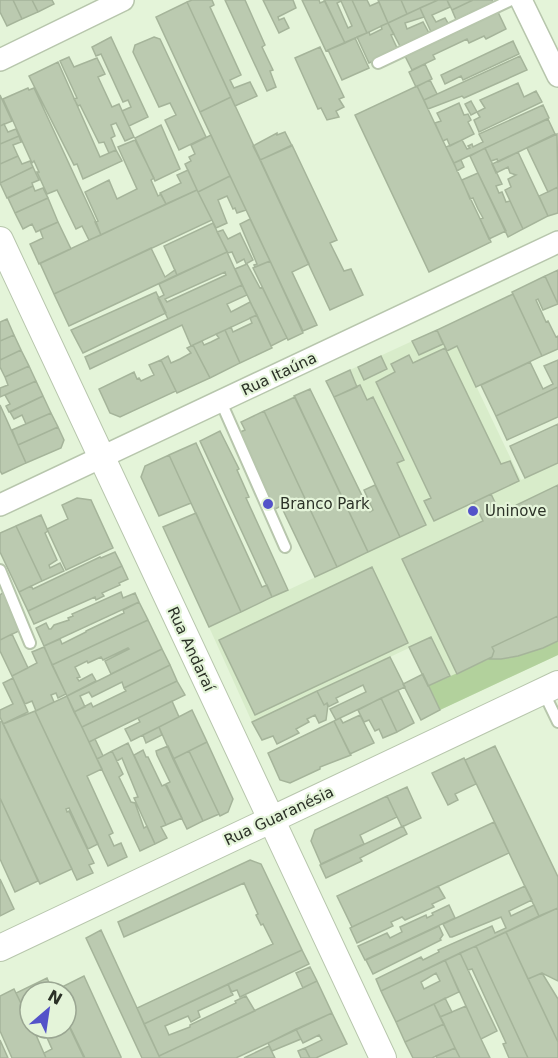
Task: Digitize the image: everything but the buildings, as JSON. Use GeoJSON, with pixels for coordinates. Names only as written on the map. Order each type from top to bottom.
{"type":"FeatureCollection","features":[{"type":"Feature","properties":{"kind":"street"},"geometry":{"type":"LineString","coordinates":[[0,60],[123,0]]}},
{"type":"Feature","properties":{"kind":"street"},"geometry":{"type":"LineString","coordinates":[[521,0],[558,76]]}},
{"type":"Feature","properties":{"kind":"street","name":"Rua Andaraí"},"geometry":{"type":"LineString","coordinates":[[0,240],[383,1058]]}},
{"type":"Feature","properties":{"kind":"street","name":"Rua Itaúna"},"geometry":{"type":"LineString","coordinates":[[0,505],[558,242]]}},
{"type":"Feature","properties":{"kind":"street","name":"Rua Guaranésia"},"geometry":{"type":"LineString","coordinates":[[0,948],[550,688]]}},
{"type":"Feature","properties":{"kind":"lane"},"geometry":{"type":"LineString","coordinates":[[378,63],[511,0]]}},
{"type":"Feature","properties":{"kind":"lane"},"geometry":{"type":"LineString","coordinates":[[221,402],[285,547]]}},
{"type":"Feature","properties":{"kind":"lane"},"geometry":{"type":"LineString","coordinates":[[0,570],[30,643]]}},
{"type":"Feature","properties":{"kind":"lane"},"geometry":{"type":"LineString","coordinates":[[550,688],[558,723]]}},
{"type":"Feature","properties":{"kind":"shaded area","name":"Uninove"},"geometry":{"type":"Polygon","coordinates":[[[447,325],[521,480],[558,463],[558,655],[440,710],[409,648],[252,722],[209,627],[337,567],[264,411],[294,396],[368,552],[400,537],[326,381],[447,325]]]}},
{"type":"Feature","properties":{"kind":"shaded area"},"geometry":{"type":"Polygon","coordinates":[[[558,641],[558,655],[440,710],[428,686],[489,659],[518,656],[558,641]]]}},
{"type":"Feature","properties":{"kind":"place","name":"Branco Park"},"geometry":{"type":"Point","coordinates":[268,504]}},
{"type":"Feature","properties":{"kind":"place","name":"Uninove"},"geometry":{"type":"Point","coordinates":[473,511]}}]}
